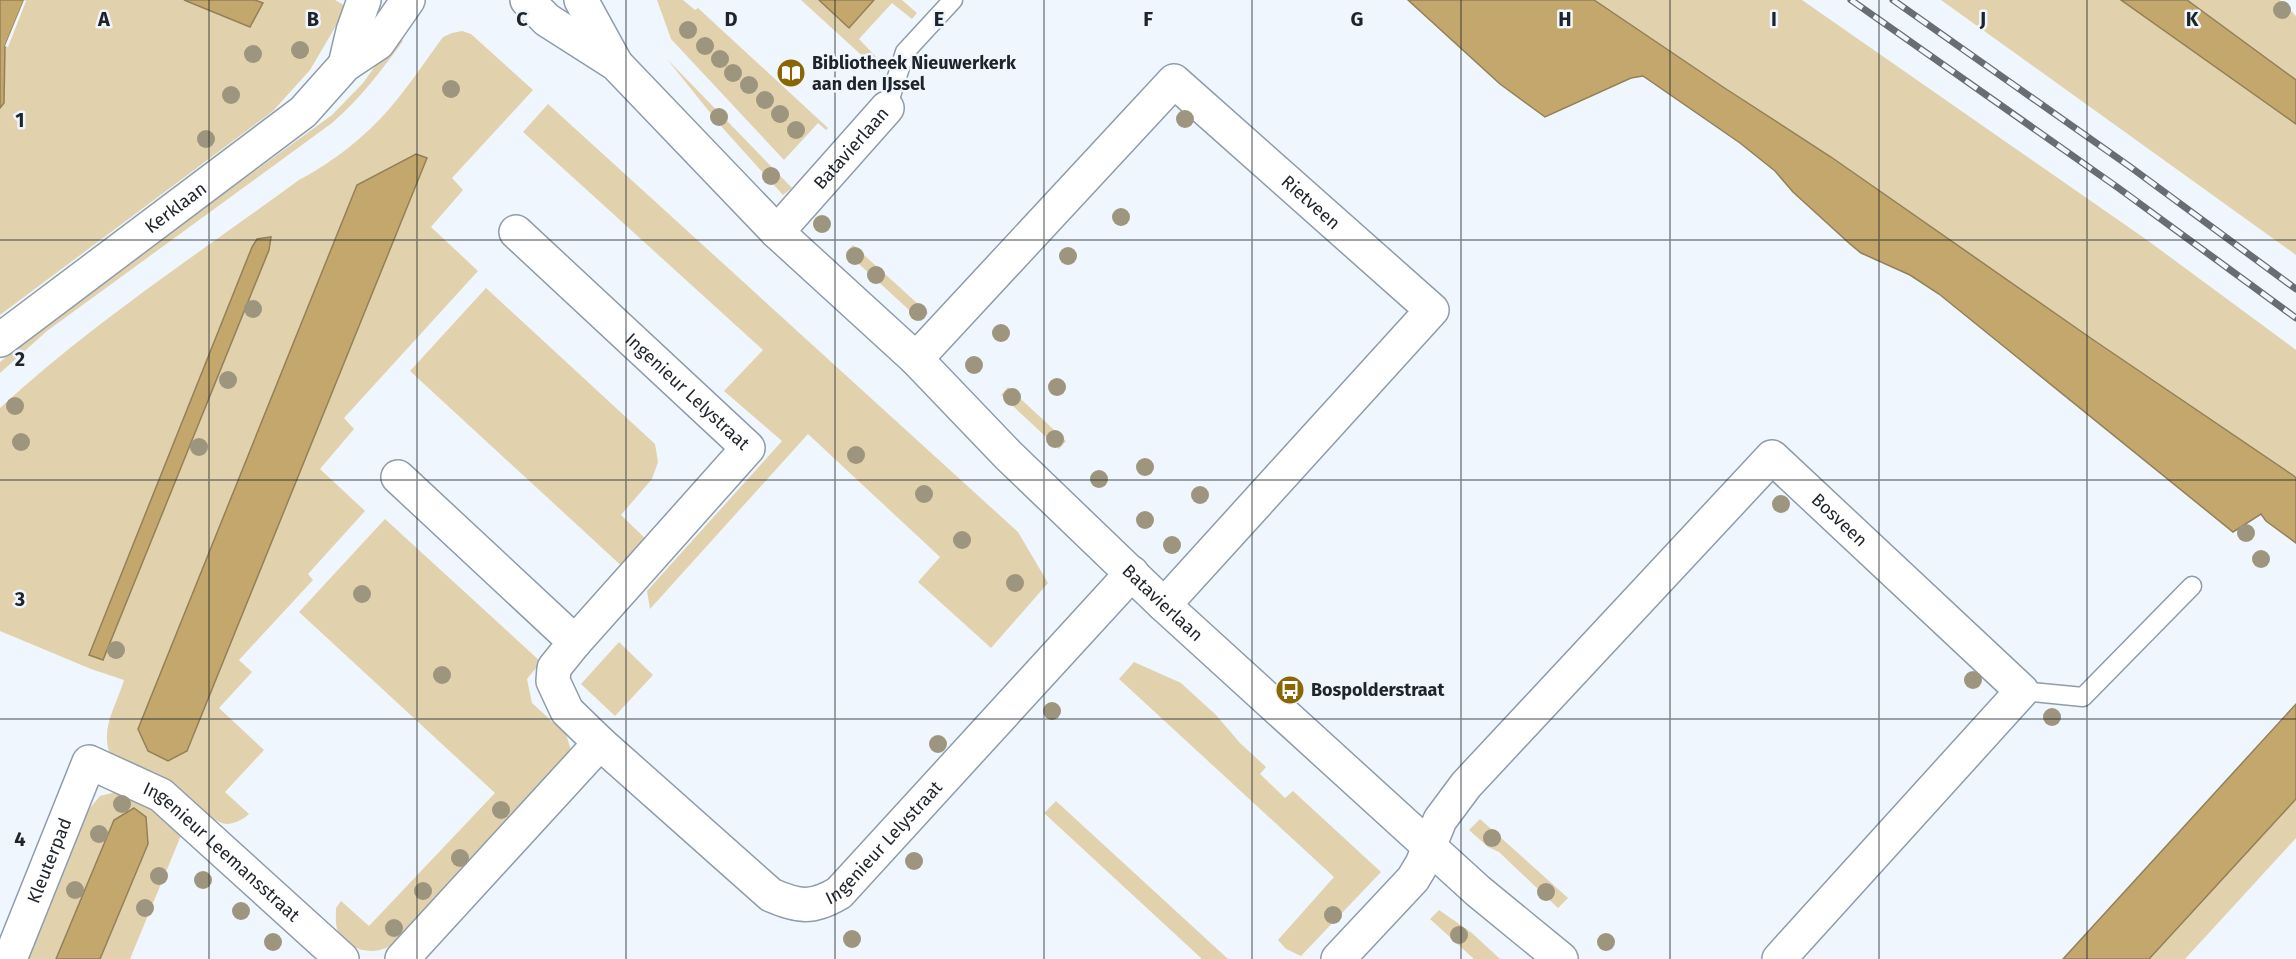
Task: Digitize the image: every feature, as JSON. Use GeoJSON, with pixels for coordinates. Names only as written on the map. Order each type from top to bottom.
{"type":"FeatureCollection","features":[{"type":"Feature","properties":{"kind":"street"},"geometry":{"type":"LineString","coordinates":[[345,65],[352,31],[364,0]]}},
{"type":"Feature","properties":{"kind":"street","name":"Kerklaan"},"geometry":{"type":"LineString","coordinates":[[0,340],[303,112],[345,65],[378,43],[408,0]]}},
{"type":"Feature","properties":{"kind":"street","name":"Batavierlaan"},"geometry":{"type":"LineString","coordinates":[[527,0],[547,20],[616,64],[777,232],[916,359],[1009,456],[1164,605],[1478,891],[1561,959]]}},
{"type":"Feature","properties":{"kind":"street","name":"Batavierlaan"},"geometry":{"type":"LineString","coordinates":[[581,0],[616,64]]}},
{"type":"Feature","properties":{"kind":"street","name":"Rietveen"},"geometry":{"type":"LineString","coordinates":[[916,359],[1174,81],[1432,310],[1164,605]]}},
{"type":"Feature","properties":{"kind":"street","name":"Batavierlaan"},"geometry":{"type":"LineString","coordinates":[[777,232],[887,108]]}},
{"type":"Feature","properties":{"kind":"street","name":"Ingenieur Lelystraat"},"geometry":{"type":"LineString","coordinates":[[516,232],[748,448],[575,642],[554,668],[553,681],[567,711],[771,895],[790,903],[807,906],[824,902],[839,893],[1132,573]]}},
{"type":"Feature","properties":{"kind":"street","name":"Bosveen"},"geometry":{"type":"LineString","coordinates":[[1430,845],[1440,820],[1466,785],[1772,457],[2022,691]]}},
{"type":"Feature","properties":{"kind":"street"},"geometry":{"type":"LineString","coordinates":[[398,477],[575,642]]}},
{"type":"Feature","properties":{"kind":"street"},"geometry":{"type":"LineString","coordinates":[[1779,959],[2022,691]]}},
{"type":"Feature","properties":{"kind":"street"},"geometry":{"type":"LineString","coordinates":[[402,959],[600,743]]}},
{"type":"Feature","properties":{"kind":"street","name":"Kleuterpad"},"geometry":{"type":"LineString","coordinates":[[10,959],[89,762]]}},
{"type":"Feature","properties":{"kind":"street","name":"Ingenieur Leemansstraat"},"geometry":{"type":"LineString","coordinates":[[89,762],[161,795],[342,959]]}},
{"type":"Feature","properties":{"kind":"street"},"geometry":{"type":"LineString","coordinates":[[1338,959],[1413,879],[1430,845]]}},
{"type":"Feature","properties":{"kind":"lane","name":"Batavierlaan"},"geometry":{"type":"LineString","coordinates":[[887,108],[905,52],[953,0]]}},
{"type":"Feature","properties":{"kind":"lane"},"geometry":{"type":"LineString","coordinates":[[2022,691],[2082,697],[2192,586]]}},
{"type":"Feature","properties":{"kind":"shaded area"},"geometry":{"type":"Polygon","coordinates":[[[0,0],[24,0],[5,46],[4,103],[0,108],[0,0]]]}},
{"type":"Feature","properties":{"kind":"shaded area"},"geometry":{"type":"Polygon","coordinates":[[[24,0],[184,0],[250,27],[262,3],[255,0],[335,0],[347,7],[310,70],[273,111],[0,315],[0,108],[4,103],[5,46],[24,0]]]}},
{"type":"Feature","properties":{"kind":"shaded area"},"geometry":{"type":"Polygon","coordinates":[[[184,0],[255,0],[263,3],[250,27],[184,0]]]}},
{"type":"Feature","properties":{"kind":"shaded area"},"geometry":{"type":"Polygon","coordinates":[[[657,0],[683,0],[695,10],[698,8],[828,128],[826,130],[818,123],[784,160],[671,39],[657,0]]]}},
{"type":"Feature","properties":{"kind":"shaded area"},"geometry":{"type":"Polygon","coordinates":[[[801,0],[819,0],[849,28],[874,0],[902,0],[917,13],[912,19],[892,3],[859,39],[879,60],[880,72],[801,0]]]}},
{"type":"Feature","properties":{"kind":"shaded area"},"geometry":{"type":"Polygon","coordinates":[[[819,0],[874,0],[849,28],[819,0]]]}},
{"type":"Feature","properties":{"kind":"shaded area"},"geometry":{"type":"Polygon","coordinates":[[[1408,0],[1594,0],[1831,157],[2294,476],[2296,478],[2296,543],[2266,521],[2261,514],[2233,532],[1939,294],[1910,275],[1861,253],[1793,192],[1775,171],[1740,143],[1643,76],[1631,78],[1545,117],[1500,84],[1408,0]]]}},
{"type":"Feature","properties":{"kind":"shaded area"},"geometry":{"type":"Polygon","coordinates":[[[1594,0],[1802,0],[2147,240],[2296,350],[2296,478],[1831,157],[1594,0]]]}},
{"type":"Feature","properties":{"kind":"shaded area"},"geometry":{"type":"Polygon","coordinates":[[[1941,0],[2121,0],[2296,124],[2296,255],[1941,0]]]}},
{"type":"Feature","properties":{"kind":"shaded area"},"geometry":{"type":"Polygon","coordinates":[[[2121,0],[2187,0],[2296,80],[2296,124],[2121,0]]]}},
{"type":"Feature","properties":{"kind":"shaded area"},"geometry":{"type":"Polygon","coordinates":[[[2187,0],[2280,0],[2296,16],[2296,80],[2187,0]]]}},
{"type":"Feature","properties":{"kind":"shaded area"},"geometry":{"type":"Polygon","coordinates":[[[462,31],[471,34],[533,90],[452,178],[463,190],[431,227],[478,271],[344,418],[354,429],[320,469],[365,511],[308,574],[313,580],[239,660],[252,672],[219,708],[264,750],[225,792],[249,814],[237,822],[223,823],[180,792],[111,757],[107,737],[108,727],[124,680],[91,669],[0,631],[0,408],[108,318],[359,139],[397,100],[443,37],[462,31]],[[427,158],[357,185],[158,756],[167,761],[187,751],[427,158]],[[252,247],[89,654],[102,660],[269,250],[252,247]]]}},
{"type":"Feature","properties":{"kind":"shaded area"},"geometry":{"type":"Polygon","coordinates":[[[396,37],[403,41],[395,52],[361,94],[332,123],[47,331],[0,373],[0,362],[47,323],[332,115],[363,83],[396,37]]]}},
{"type":"Feature","properties":{"kind":"shaded area"},"geometry":{"type":"Polygon","coordinates":[[[667,59],[792,188],[783,195],[720,125],[667,59]]]}},
{"type":"Feature","properties":{"kind":"shaded area"},"geometry":{"type":"Polygon","coordinates":[[[548,104],[1018,532],[1048,583],[991,648],[918,582],[940,557],[808,434],[650,609],[647,591],[782,441],[724,391],[763,350],[523,132],[548,104]]]}},
{"type":"Feature","properties":{"kind":"shaded area"},"geometry":{"type":"Polygon","coordinates":[[[416,154],[427,158],[187,751],[168,761],[148,751],[138,729],[357,185],[416,154]]]}},
{"type":"Feature","properties":{"kind":"shaded area"},"geometry":{"type":"Polygon","coordinates":[[[271,237],[269,250],[103,660],[89,655],[252,247],[257,239],[271,237]]]}},
{"type":"Feature","properties":{"kind":"shaded area"},"geometry":{"type":"Polygon","coordinates":[[[853,245],[928,313],[921,321],[846,252],[853,245]]]}},
{"type":"Feature","properties":{"kind":"shaded area"},"geometry":{"type":"Polygon","coordinates":[[[486,288],[655,444],[658,462],[652,479],[621,515],[650,543],[626,570],[410,371],[486,288]]]}},
{"type":"Feature","properties":{"kind":"shaded area"},"geometry":{"type":"Polygon","coordinates":[[[1008,387],[1066,441],[1059,449],[1001,395],[1008,387]]]}},
{"type":"Feature","properties":{"kind":"shaded area"},"geometry":{"type":"Polygon","coordinates":[[[385,519],[541,662],[527,679],[532,703],[566,734],[571,750],[403,935],[388,947],[367,951],[353,947],[338,932],[336,908],[341,901],[369,926],[495,793],[299,612],[385,519]]]}},
{"type":"Feature","properties":{"kind":"shaded area"},"geometry":{"type":"Polygon","coordinates":[[[619,642],[653,675],[615,716],[581,684],[619,642]]]}},
{"type":"Feature","properties":{"kind":"shaded area"},"geometry":{"type":"Polygon","coordinates":[[[1134,662],[1181,683],[1216,715],[1240,743],[1266,767],[1260,774],[1285,798],[1293,791],[1381,872],[1301,956],[1286,949],[1278,940],[1334,877],[1119,679],[1134,662]]]}},
{"type":"Feature","properties":{"kind":"shaded area"},"geometry":{"type":"Polygon","coordinates":[[[2296,704],[2296,799],[2149,959],[2063,959],[2296,704]]]}},
{"type":"Feature","properties":{"kind":"shaded area"},"geometry":{"type":"Polygon","coordinates":[[[120,791],[139,797],[182,833],[130,959],[100,959],[148,844],[114,820],[56,959],[28,959],[89,809],[100,796],[120,791]]]}},
{"type":"Feature","properties":{"kind":"shaded area"},"geometry":{"type":"Polygon","coordinates":[[[2296,799],[2296,838],[2185,959],[2149,959],[2296,799]]]}},
{"type":"Feature","properties":{"kind":"shaded area"},"geometry":{"type":"Polygon","coordinates":[[[1056,801],[1228,959],[1202,959],[1044,813],[1056,801]]]}},
{"type":"Feature","properties":{"kind":"shaded area"},"geometry":{"type":"Polygon","coordinates":[[[134,808],[146,817],[148,844],[100,959],[56,959],[114,820],[134,808]]]}},
{"type":"Feature","properties":{"kind":"shaded area"},"geometry":{"type":"Polygon","coordinates":[[[1480,819],[1568,898],[1558,908],[1499,852],[1488,847],[1469,830],[1480,819]]]}},
{"type":"Feature","properties":{"kind":"shaded area"},"geometry":{"type":"Polygon","coordinates":[[[1439,910],[1472,933],[1500,959],[1474,959],[1430,919],[1439,910]]]}},
{"type":"Feature","properties":{"kind":"pier"},"geometry":{"type":"Polygon","coordinates":[[[24,0],[26,1],[8,47],[5,46],[24,0]]]}},
{"type":"Feature","properties":{"kind":"railway"},"geometry":{"type":"LineString","coordinates":[[1851,0],[2117,187],[2296,318]]}},
{"type":"Feature","properties":{"kind":"railway"},"geometry":{"type":"LineString","coordinates":[[1893,0],[2129,166],[2296,289]]}},
{"type":"Feature","properties":{"kind":"place","name":"Bibliotheek Nieuwerkerk aan den IJssel"},"geometry":{"type":"Point","coordinates":[791,73]}},
{"type":"Feature","properties":{"kind":"place","name":"Bospolderstraat"},"geometry":{"type":"Point","coordinates":[1290,690]}}]}
